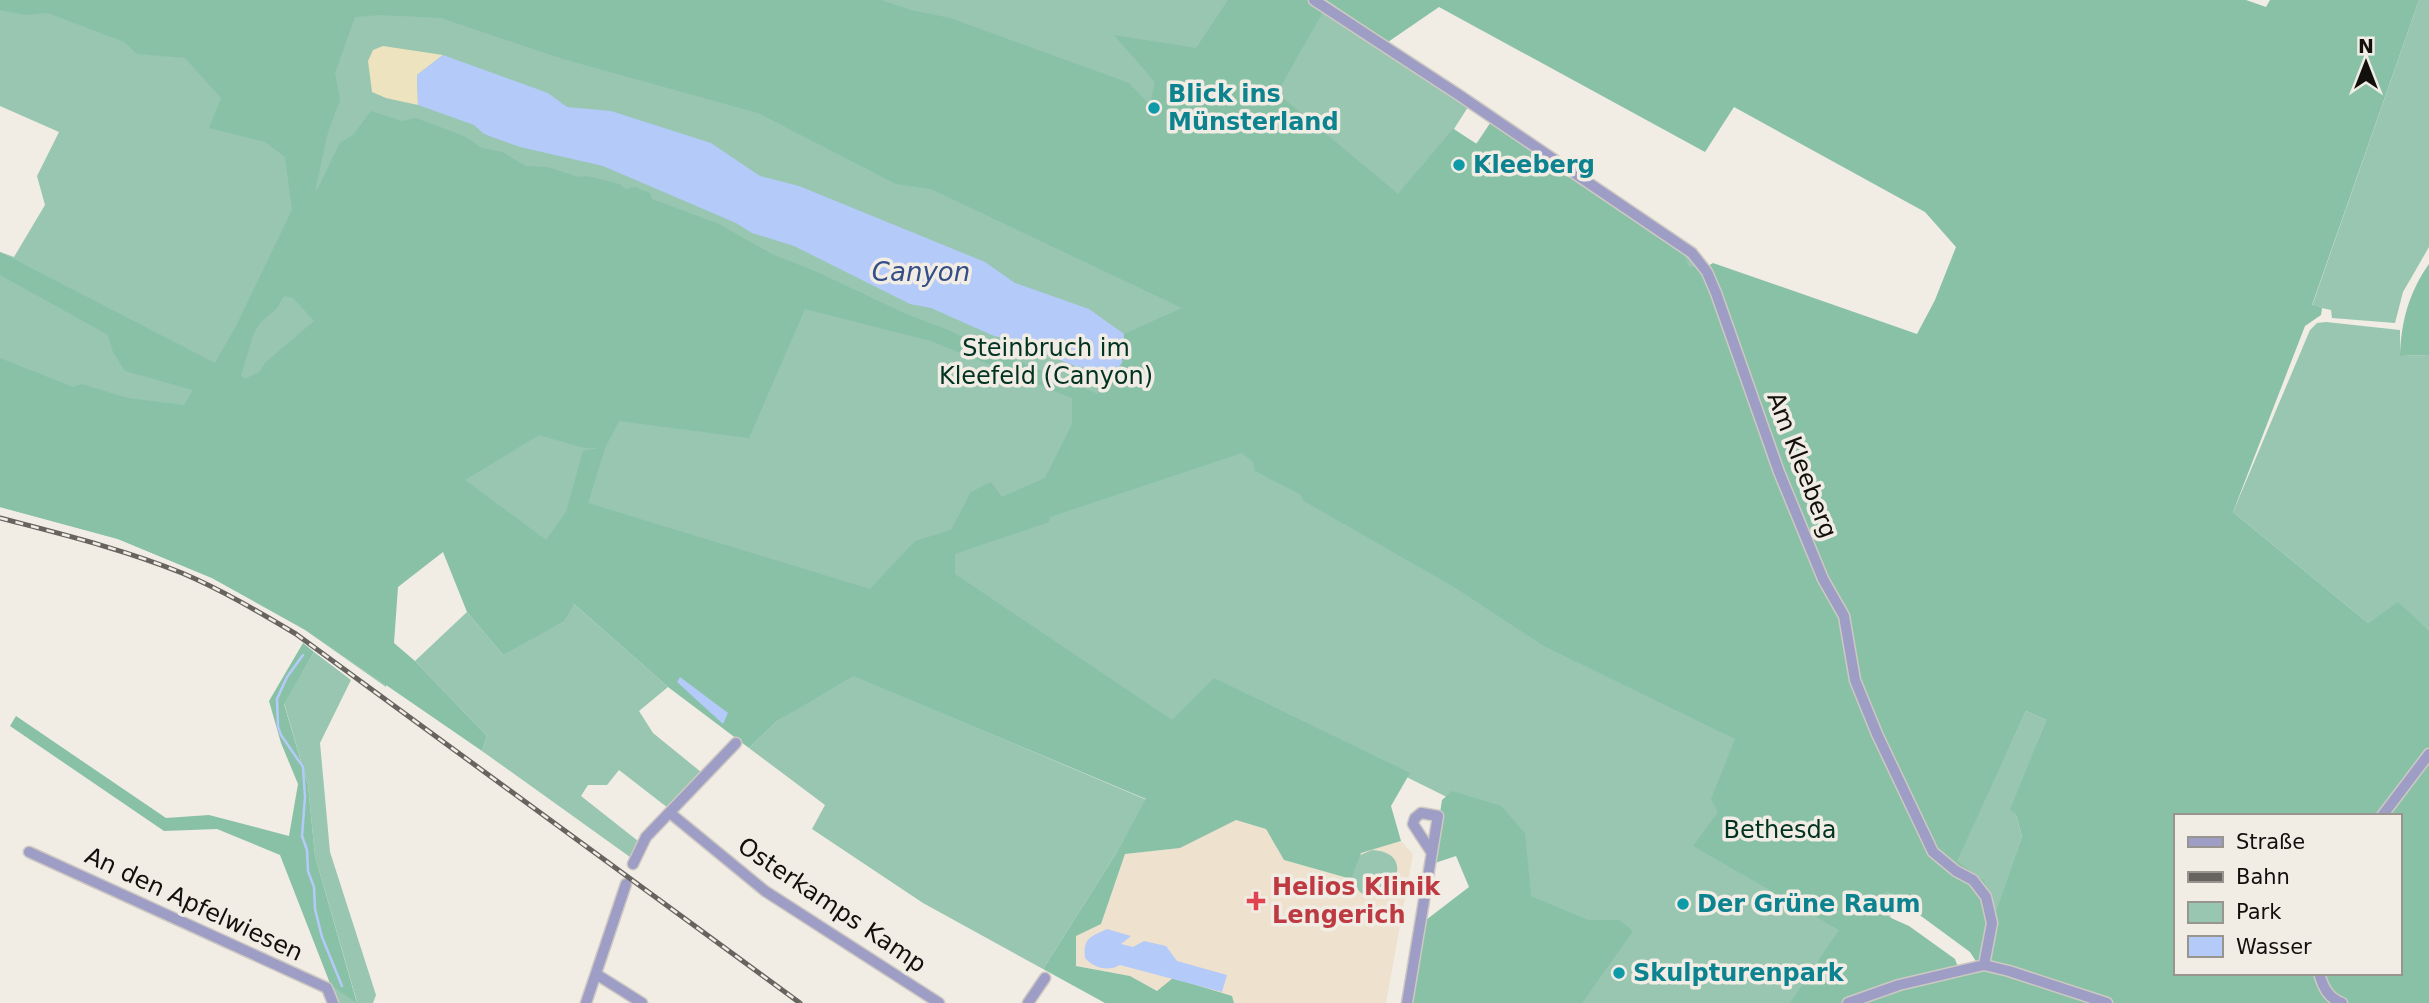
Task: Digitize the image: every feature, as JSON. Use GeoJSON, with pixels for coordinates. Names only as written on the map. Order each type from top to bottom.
{"type":"FeatureCollection","features":[{"type":"Feature","properties":{"kind":"street","name":"Am Kleeberg"},"geometry":{"type":"LineString","coordinates":[[1314,0],[1470,102],[1699,260],[1716,293],[1779,472],[1823,579],[1844,616],[1855,680],[1877,734],[1933,852],[1956,871],[1973,880],[1986,897],[1992,923],[1984,965]]}},
{"type":"Feature","properties":{"kind":"street"},"geometry":{"type":"LineString","coordinates":[[633,864],[646,837],[736,743]]}},
{"type":"Feature","properties":{"kind":"street"},"geometry":{"type":"LineString","coordinates":[[2384,814],[2429,754]]}},
{"type":"Feature","properties":{"kind":"street","name":"Osterkamps Kamp"},"geometry":{"type":"LineString","coordinates":[[670,813],[765,891],[939,1003]]}},
{"type":"Feature","properties":{"kind":"street","name":"An den Apfelwiesen"},"geometry":{"type":"LineString","coordinates":[[29,852],[327,988],[333,1003]]}},
{"type":"Feature","properties":{"kind":"street"},"geometry":{"type":"LineString","coordinates":[[1407,1003],[1432,853]]}},
{"type":"Feature","properties":{"kind":"street"},"geometry":{"type":"LineString","coordinates":[[586,1003],[626,884]]}},
{"type":"Feature","properties":{"kind":"street"},"geometry":{"type":"LineString","coordinates":[[1848,1003],[1899,985],[1984,965],[2107,1003]]}},
{"type":"Feature","properties":{"kind":"street"},"geometry":{"type":"LineString","coordinates":[[596,974],[642,1003]]}},
{"type":"Feature","properties":{"kind":"street"},"geometry":{"type":"LineString","coordinates":[[2320,975],[2323,987],[2335,1000],[2342,1003]]}},
{"type":"Feature","properties":{"kind":"street"},"geometry":{"type":"LineString","coordinates":[[1028,1003],[1045,978]]}},
{"type":"Feature","properties":{"kind":"shaded area","name":"Helios Klinik Lengerich"},"geometry":{"type":"Polygon","coordinates":[[[1236,820],[1266,829],[1284,860],[1350,879],[1360,853],[1401,841],[1413,854],[1386,1003],[1234,1003],[1232,996],[1157,991],[1130,976],[1076,966],[1076,935],[1101,924],[1125,854],[1180,848],[1236,820]]]}},
{"type":"Feature","properties":{"kind":"green space","name":"Steinbruch im Kleefeld (Canyon)"},"geometry":{"type":"Polygon","coordinates":[[[0,0],[1303,0],[1324,10],[1468,107],[1454,129],[1476,144],[1491,122],[1690,255],[1924,849],[1890,917],[1953,967],[1835,1003],[1418,1003],[1477,889],[1469,808],[1215,682],[1148,798],[402,479],[386,687],[305,630],[212,578],[118,539],[0,507],[0,252],[14,257],[45,205],[37,176],[59,132],[0,106],[0,0]]]}},
{"type":"Feature","properties":{"kind":"green space","name":"Bethesda"},"geometry":{"type":"Polygon","coordinates":[[[0,0],[881,0],[911,10],[950,18],[1129,83],[1150,105],[1155,82],[1114,35],[1196,48],[1228,0],[1309,0],[1324,10],[1277,93],[1398,194],[1453,129],[1477,144],[1491,122],[1684,253],[1689,267],[1708,266],[1713,263],[1917,334],[1935,300],[1956,247],[1925,212],[1734,107],[1705,152],[1439,7],[1388,42],[1326,0],[2246,0],[2266,7],[2270,0],[2419,0],[2312,305],[2322,308],[2321,315],[2305,326],[2233,512],[2368,623],[2398,602],[2429,630],[2429,1003],[1790,1003],[1839,930],[1693,846],[1718,812],[1711,799],[1735,739],[1544,646],[1454,587],[1304,501],[1300,494],[1255,471],[1253,462],[1242,453],[1050,517],[1049,522],[955,554],[955,574],[1172,720],[1214,678],[1410,773],[1391,806],[1401,841],[1361,853],[1351,879],[1284,860],[1266,829],[1236,820],[1180,848],[1125,854],[1101,924],[1076,936],[1076,966],[1130,976],[1157,991],[1173,978],[1232,996],[1234,1003],[1105,1003],[1043,969],[1117,852],[1146,799],[853,676],[776,722],[749,748],[668,687],[574,604],[564,621],[503,655],[467,612],[443,552],[398,587],[394,643],[415,661],[487,736],[482,751],[306,630],[212,578],[118,539],[0,507],[0,358],[73,387],[81,384],[128,398],[184,405],[193,390],[125,371],[113,352],[108,335],[0,275],[0,252],[215,363],[236,326],[292,210],[285,157],[265,142],[209,128],[221,98],[185,58],[137,54],[124,42],[48,13],[26,15],[0,10],[0,0]],[[380,15],[355,17],[335,73],[340,100],[328,132],[315,191],[340,143],[354,134],[371,111],[402,121],[416,118],[464,136],[482,148],[502,152],[526,166],[548,167],[578,177],[587,176],[619,184],[626,189],[635,187],[650,193],[652,199],[719,224],[772,254],[906,314],[1098,394],[1099,387],[1122,363],[1124,334],[1182,308],[931,189],[896,184],[758,113],[563,59],[441,18],[380,15]],[[284,296],[277,308],[260,323],[253,335],[241,376],[245,379],[259,372],[266,362],[314,321],[293,298],[284,296]],[[805,309],[749,438],[619,421],[605,448],[588,503],[870,589],[915,541],[951,530],[971,492],[991,482],[1002,497],[1045,478],[1072,424],[1072,398],[931,341],[805,309]],[[539,435],[465,480],[546,540],[566,512],[583,451],[598,448],[584,448],[539,435]],[[2026,711],[1957,861],[1984,881],[1996,911],[2022,836],[2016,815],[2010,810],[2046,720],[2026,711]],[[1887,891],[1878,906],[1882,914],[1909,926],[1955,959],[1960,973],[1981,969],[1970,952],[1887,891]]]}},
{"type":"Feature","properties":{"kind":"green space"},"geometry":{"type":"Polygon","coordinates":[[[2419,0],[2429,0],[2429,247],[2403,292],[2395,323],[2332,318],[2331,310],[2312,306],[2419,0]]]}},
{"type":"Feature","properties":{"kind":"green space"},"geometry":{"type":"Polygon","coordinates":[[[2429,264],[2429,355],[2400,356],[2407,308],[2416,285],[2429,264]]]}},
{"type":"Feature","properties":{"kind":"green space"},"geometry":{"type":"Polygon","coordinates":[[[2317,323],[2400,330],[2400,356],[2429,355],[2429,630],[2398,603],[2368,623],[2233,512],[2310,330],[2317,323]]]}},
{"type":"Feature","properties":{"kind":"green space"},"geometry":{"type":"Polygon","coordinates":[[[574,604],[668,687],[639,711],[653,733],[701,772],[668,808],[619,770],[607,785],[588,785],[581,796],[638,841],[630,857],[482,751],[487,736],[415,661],[467,612],[503,655],[574,604]]]}},
{"type":"Feature","properties":{"kind":"green space"},"geometry":{"type":"Polygon","coordinates":[[[303,643],[314,652],[284,704],[308,785],[315,856],[357,1003],[331,986],[280,855],[217,829],[164,831],[10,726],[16,716],[166,818],[209,815],[289,836],[298,784],[281,743],[269,701],[303,643]]]}},
{"type":"Feature","properties":{"kind":"green space"},"geometry":{"type":"Polygon","coordinates":[[[314,652],[351,680],[320,743],[330,852],[376,995],[373,1003],[338,1003],[331,986],[357,1002],[315,856],[308,785],[284,703],[314,652]]]}},
{"type":"Feature","properties":{"kind":"green space"},"geometry":{"type":"Polygon","coordinates":[[[852,675],[1147,800],[1043,969],[923,903],[812,829],[825,805],[749,748],[776,722],[852,675]]]}},
{"type":"Feature","properties":{"kind":"green space"},"geometry":{"type":"Polygon","coordinates":[[[2026,711],[2046,720],[2011,810],[2016,815],[2022,836],[1996,912],[1956,861],[2026,711]]]}},
{"type":"Feature","properties":{"kind":"green space"},"geometry":{"type":"Polygon","coordinates":[[[1452,791],[1501,806],[1525,833],[1531,896],[1588,920],[1619,920],[1633,931],[1582,1003],[1413,1003],[1426,920],[1469,887],[1456,856],[1432,864],[1442,800],[1452,791]]]}},
{"type":"Feature","properties":{"kind":"green space"},"geometry":{"type":"Polygon","coordinates":[[[1372,850],[1389,854],[1396,863],[1397,875],[1391,886],[1382,894],[1371,897],[1360,892],[1351,877],[1358,856],[1372,850]]]}},
{"type":"Feature","properties":{"kind":"sand"},"geometry":{"type":"Polygon","coordinates":[[[383,46],[443,55],[417,75],[418,105],[372,92],[368,61],[373,50],[383,46]]]}},
{"type":"Feature","properties":{"kind":"water","name":"Canyon"},"geometry":{"type":"Polygon","coordinates":[[[443,55],[548,93],[567,107],[611,111],[711,143],[760,176],[799,186],[985,262],[1015,283],[1089,309],[1124,334],[1122,363],[1099,387],[1097,377],[1090,369],[994,336],[931,308],[910,304],[794,246],[752,233],[736,223],[603,166],[520,147],[484,134],[474,125],[418,105],[417,75],[443,55]]]}},
{"type":"Feature","properties":{"kind":"water"},"geometry":{"type":"Polygon","coordinates":[[[680,677],[728,713],[723,724],[677,682],[680,677]]]}},
{"type":"Feature","properties":{"kind":"water"},"geometry":{"type":"Polygon","coordinates":[[[1107,929],[1131,936],[1121,944],[1133,947],[1144,941],[1166,946],[1177,961],[1227,975],[1222,992],[1120,965],[1101,968],[1093,964],[1085,958],[1085,946],[1092,936],[1107,929]]]}},
{"type":"Feature","properties":{"kind":"waterway"},"geometry":{"type":"LineString","coordinates":[[303,655],[287,677],[277,699],[278,727],[303,767],[305,797],[302,836],[307,850],[308,871],[314,887],[315,909],[322,937],[342,986]]}},
{"type":"Feature","properties":{"kind":"railway"},"geometry":{"type":"LineString","coordinates":[[0,518],[160,564],[226,594],[296,634],[800,1003]]}},
{"type":"Feature","properties":{"kind":"place","name":"Blick ins Münsterland"},"geometry":{"type":"Point","coordinates":[1154,108]}},
{"type":"Feature","properties":{"kind":"place","name":"Kleeberg"},"geometry":{"type":"Point","coordinates":[1459,165]}},
{"type":"Feature","properties":{"kind":"place","name":"Helios Klinik Lengerich"},"geometry":{"type":"Point","coordinates":[1256,901]}},
{"type":"Feature","properties":{"kind":"place","name":"Der Grüne Raum"},"geometry":{"type":"Point","coordinates":[1683,904]}},
{"type":"Feature","properties":{"kind":"place","name":"Skulpturenpark"},"geometry":{"type":"Point","coordinates":[1619,973]}}]}
